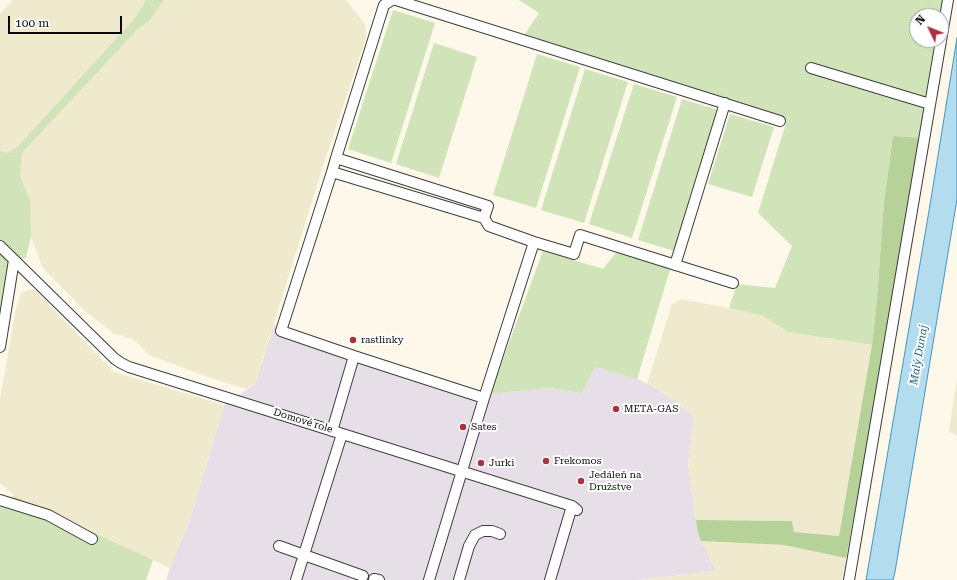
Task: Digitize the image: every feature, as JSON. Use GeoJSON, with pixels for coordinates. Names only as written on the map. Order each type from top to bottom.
{"type":"FeatureCollection","features":[{"type":"Feature","properties":{"kind":"street"},"geometry":{"type":"LineString","coordinates":[[392,0],[384,5],[281,331],[484,398]]}},
{"type":"Feature","properties":{"kind":"street"},"geometry":{"type":"LineString","coordinates":[[396,0],[780,121]]}},
{"type":"Feature","properties":{"kind":"street"},"geometry":{"type":"LineString","coordinates":[[849,580],[948,0]]}},
{"type":"Feature","properties":{"kind":"street"},"geometry":{"type":"LineString","coordinates":[[811,68],[930,104]]}},
{"type":"Feature","properties":{"kind":"street"},"geometry":{"type":"LineString","coordinates":[[675,265],[725,103]]}},
{"type":"Feature","properties":{"kind":"street"},"geometry":{"type":"LineString","coordinates":[[336,158],[488,206],[484,218]]}},
{"type":"Feature","properties":{"kind":"street"},"geometry":{"type":"LineString","coordinates":[[332,172],[484,218],[489,226],[574,254],[580,235],[733,283]]}},
{"type":"Feature","properties":{"kind":"street"},"geometry":{"type":"LineString","coordinates":[[429,580],[484,398],[534,242]]}},
{"type":"Feature","properties":{"kind":"street","name":"Domové role"},"geometry":{"type":"LineString","coordinates":[[0,246],[115,359],[129,367],[574,508],[550,580]]}},
{"type":"Feature","properties":{"kind":"street"},"geometry":{"type":"LineString","coordinates":[[0,348],[14,260]]}},
{"type":"Feature","properties":{"kind":"street"},"geometry":{"type":"LineString","coordinates":[[332,431],[354,356]]}},
{"type":"Feature","properties":{"kind":"street"},"geometry":{"type":"LineString","coordinates":[[296,580],[342,434]]}},
{"type":"Feature","properties":{"kind":"street"},"geometry":{"type":"LineString","coordinates":[[0,500],[48,515],[92,539]]}},
{"type":"Feature","properties":{"kind":"street"},"geometry":{"type":"LineString","coordinates":[[459,580],[469,546],[475,535],[483,531],[492,531],[500,534]]}},
{"type":"Feature","properties":{"kind":"street"},"geometry":{"type":"LineString","coordinates":[[279,546],[363,576]]}},
{"type":"Feature","properties":{"kind":"shaded area"},"geometry":{"type":"Polygon","coordinates":[[[13,0],[145,0],[134,19],[18,146],[8,153],[0,151],[0,14],[13,0]]]}},
{"type":"Feature","properties":{"kind":"shaded area"},"geometry":{"type":"Polygon","coordinates":[[[164,0],[346,0],[365,24],[366,38],[323,166],[255,384],[246,389],[149,355],[134,340],[113,333],[85,311],[42,267],[31,236],[29,201],[20,176],[22,153],[137,30],[150,20],[164,0]]]}},
{"type":"Feature","properties":{"kind":"shaded area"},"geometry":{"type":"Polygon","coordinates":[[[28,290],[35,290],[114,372],[224,405],[190,519],[170,568],[15,496],[0,483],[0,399],[15,313],[21,293],[28,290]]]}},
{"type":"Feature","properties":{"kind":"shaded area"},"geometry":{"type":"Polygon","coordinates":[[[681,299],[763,316],[788,332],[872,345],[839,536],[794,532],[792,521],[696,520],[688,464],[694,417],[672,399],[653,386],[647,384],[672,304],[681,299]]]}},
{"type":"Feature","properties":{"kind":"shaded area"},"geometry":{"type":"Polygon","coordinates":[[[274,325],[490,394],[549,388],[582,393],[595,367],[637,379],[653,386],[694,417],[688,464],[698,533],[716,571],[638,580],[166,580],[190,519],[224,405],[255,384],[274,325]]]}},
{"type":"Feature","properties":{"kind":"shaded area"},"geometry":{"type":"Polygon","coordinates":[[[957,378],[957,436],[949,431],[957,378]]]}},
{"type":"Feature","properties":{"kind":"shaded area"},"geometry":{"type":"Polygon","coordinates":[[[701,541],[784,545],[846,558],[842,580],[638,580],[716,571],[701,541]]]}},
{"type":"Feature","properties":{"kind":"green space"},"geometry":{"type":"Polygon","coordinates":[[[145,0],[164,0],[150,20],[137,30],[22,153],[20,176],[30,201],[31,236],[26,258],[11,261],[0,322],[0,151],[8,153],[18,146],[134,19],[145,0]]]}},
{"type":"Feature","properties":{"kind":"green space"},"geometry":{"type":"Polygon","coordinates":[[[519,0],[946,0],[944,8],[909,8],[909,48],[938,48],[922,138],[893,136],[884,202],[877,300],[872,345],[788,332],[763,316],[729,308],[737,284],[775,288],[792,246],[758,213],[787,120],[523,37],[539,13],[519,0]]]}},
{"type":"Feature","properties":{"kind":"green space"},"geometry":{"type":"Polygon","coordinates":[[[393,10],[435,23],[391,163],[348,149],[393,10]]]}},
{"type":"Feature","properties":{"kind":"green space"},"geometry":{"type":"Polygon","coordinates":[[[434,43],[477,57],[439,178],[396,164],[434,43]]]}},
{"type":"Feature","properties":{"kind":"green space"},"geometry":{"type":"Polygon","coordinates":[[[537,54],[580,67],[536,208],[493,195],[537,54]]]}},
{"type":"Feature","properties":{"kind":"green space"},"geometry":{"type":"Polygon","coordinates":[[[585,69],[628,82],[584,223],[541,210],[585,69]]]}},
{"type":"Feature","properties":{"kind":"green space"},"geometry":{"type":"Polygon","coordinates":[[[634,84],[677,97],[632,238],[589,224],[634,84]]]}},
{"type":"Feature","properties":{"kind":"green space"},"geometry":{"type":"Polygon","coordinates":[[[682,99],[725,112],[681,253],[638,240],[682,99]]]}},
{"type":"Feature","properties":{"kind":"green space"},"geometry":{"type":"Polygon","coordinates":[[[730,114],[774,127],[752,197],[708,184],[730,114]]]}},
{"type":"Feature","properties":{"kind":"green space"},"geometry":{"type":"Polygon","coordinates":[[[893,136],[922,138],[886,347],[846,558],[784,545],[701,541],[696,520],[792,521],[794,532],[839,536],[872,345],[884,202],[893,136]]]}},
{"type":"Feature","properties":{"kind":"green space"},"geometry":{"type":"Polygon","coordinates":[[[619,249],[671,266],[637,379],[595,367],[582,393],[549,388],[490,394],[543,251],[603,269],[619,249]]]}},
{"type":"Feature","properties":{"kind":"green space"},"geometry":{"type":"Polygon","coordinates":[[[15,496],[153,560],[146,580],[0,580],[0,500],[15,496]]]}},
{"type":"Feature","properties":{"kind":"water","name":"Malý Dunaj"},"geometry":{"type":"Polygon","coordinates":[[[957,38],[957,199],[895,572],[893,580],[866,580],[930,205],[957,38]]]}},
{"type":"Feature","properties":{"kind":"place","name":"rastlinky"},"geometry":{"type":"Point","coordinates":[353,340]}},
{"type":"Feature","properties":{"kind":"place","name":"META-GAS"},"geometry":{"type":"Point","coordinates":[616,409]}},
{"type":"Feature","properties":{"kind":"place","name":"Sates"},"geometry":{"type":"Point","coordinates":[463,427]}},
{"type":"Feature","properties":{"kind":"place","name":"Frekomos"},"geometry":{"type":"Point","coordinates":[546,461]}},
{"type":"Feature","properties":{"kind":"place","name":"Jurki"},"geometry":{"type":"Point","coordinates":[481,463]}},
{"type":"Feature","properties":{"kind":"place","name":"Jedáleň na Družstve"},"geometry":{"type":"Point","coordinates":[581,481]}}]}
